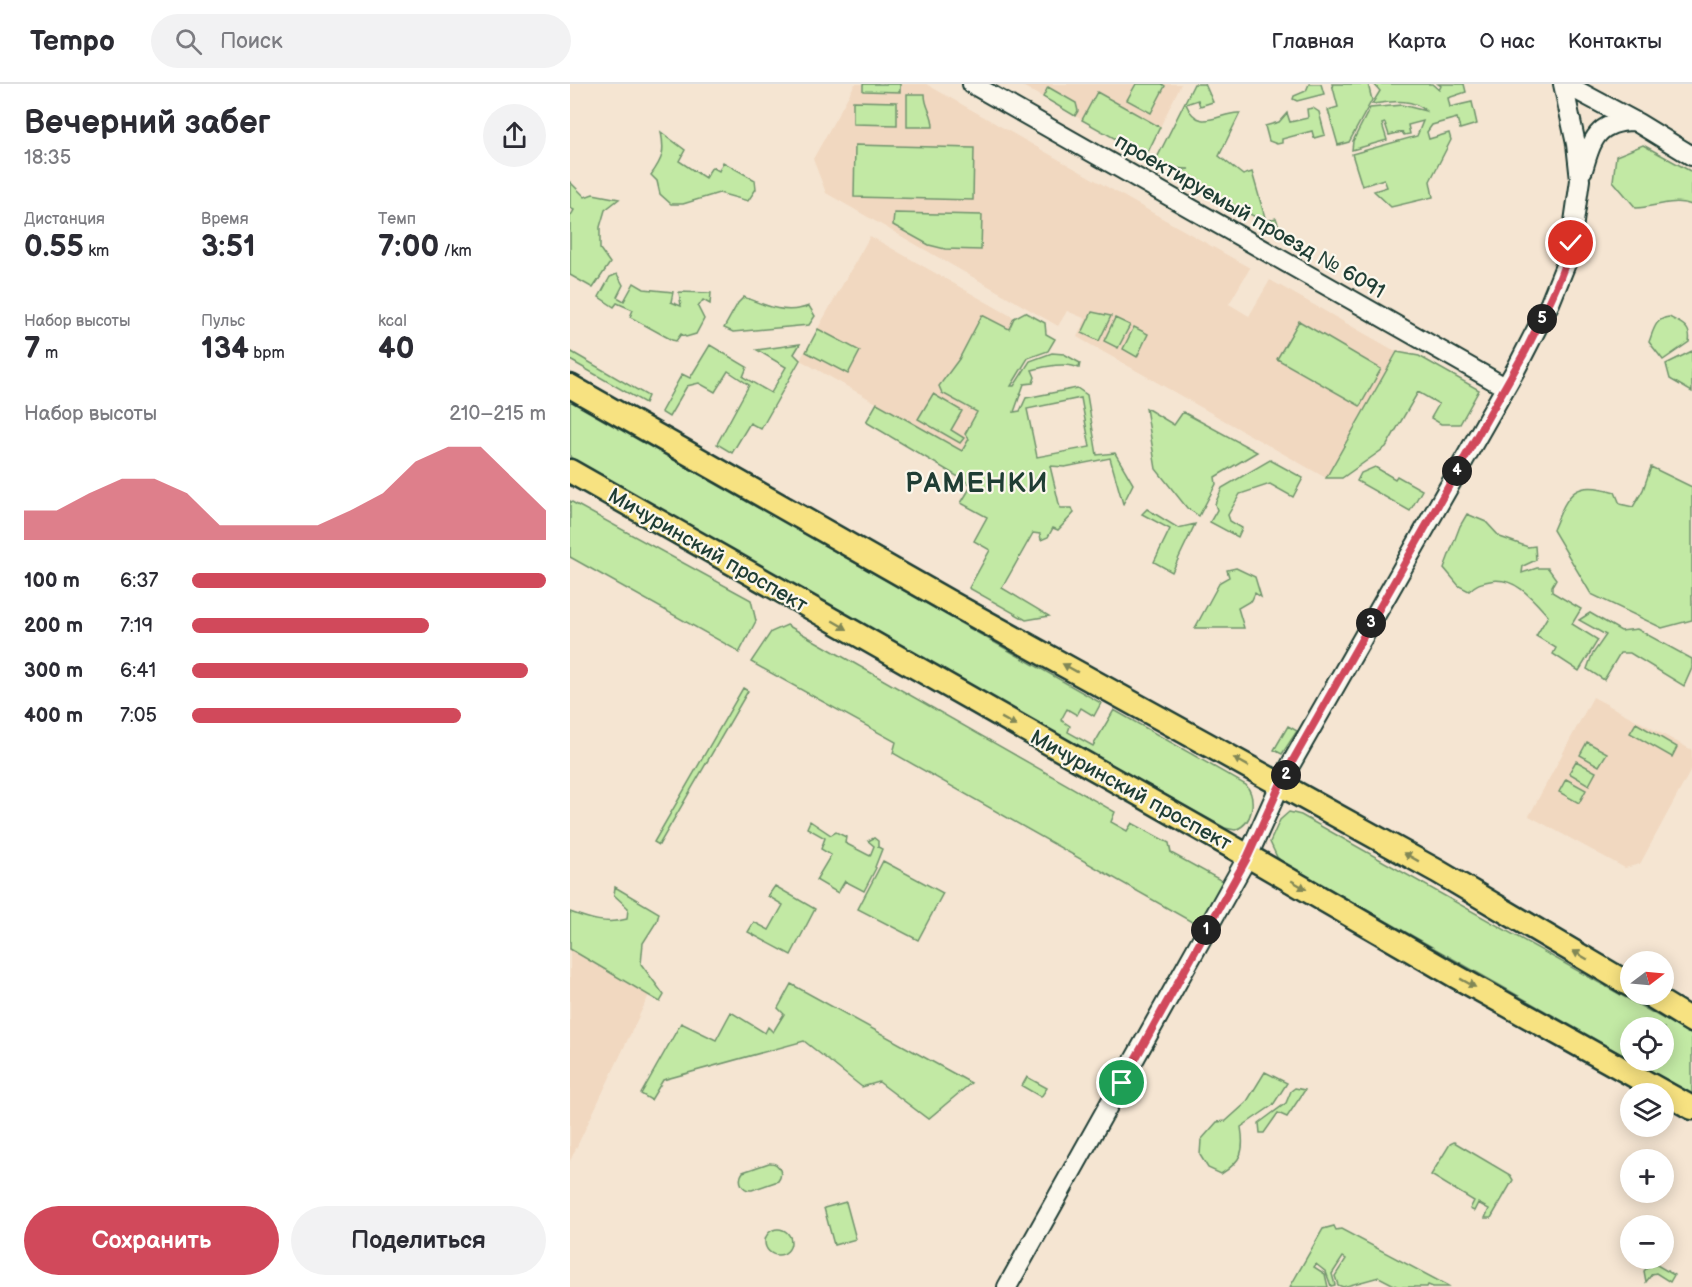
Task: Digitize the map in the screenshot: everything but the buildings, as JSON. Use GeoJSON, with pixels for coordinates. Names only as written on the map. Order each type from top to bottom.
{"type":"FeatureCollection","features":[{"type":"Feature","properties":{"kind":"main road"},"geometry":{"type":"LineString","coordinates":[[570,386],[953,604],[1437,871],[1620,979]]}},
{"type":"Feature","properties":{"kind":"main road","name":"Мичуринский проспект"},"geometry":{"type":"LineString","coordinates":[[570,471],[1457,977],[1692,1108]]}},
{"type":"Feature","properties":{"kind":"main road"},"geometry":{"type":"LineString","coordinates":[[1665,1005],[1692,1021]]}},
{"type":"Feature","properties":{"kind":"street","name":"проектируемый проезд № 6091"},"geometry":{"type":"LineString","coordinates":[[972,84],[1504,387]]}},
{"type":"Feature","properties":{"kind":"street"},"geometry":{"type":"LineString","coordinates":[[1564,84],[1576,144],[1580,180]]}},
{"type":"Feature","properties":{"kind":"street"},"geometry":{"type":"LineString","coordinates":[[1564,84],[1692,156]]}},
{"type":"Feature","properties":{"kind":"street"},"geometry":{"type":"LineString","coordinates":[[1007,1287],[1248,856],[1281,783],[1550,303],[1567,261],[1580,180],[1590,146],[1600,130],[1618,121],[1633,121]]}},
{"type":"Feature","properties":{"kind":"shaded area"},"geometry":{"type":"Polygon","coordinates":[[[855,84],[926,84],[1250,268],[1229,304],[1249,316],[1270,280],[1397,352],[1326,478],[1077,337],[1086,319],[1067,311],[1058,326],[826,193],[813,159],[855,84]]]}},
{"type":"Feature","properties":{"kind":"shaded area"},"geometry":{"type":"Polygon","coordinates":[[[1019,84],[1181,84],[1146,156],[1019,84]]]}},
{"type":"Feature","properties":{"kind":"shaded area"},"geometry":{"type":"Polygon","coordinates":[[[870,236],[1032,328],[962,451],[800,360],[870,236]]]}},
{"type":"Feature","properties":{"kind":"shaded area"},"geometry":{"type":"Polygon","coordinates":[[[1593,697],[1692,750],[1692,768],[1640,864],[1625,868],[1529,816],[1593,697]]]}},
{"type":"Feature","properties":{"kind":"shaded area"},"geometry":{"type":"Polygon","coordinates":[[[570,949],[649,995],[570,1161],[570,949]]]}},
{"type":"Feature","properties":{"kind":"green space"},"geometry":{"type":"Polygon","coordinates":[[[863,84],[900,84],[900,92],[863,91],[863,84]]]}},
{"type":"Feature","properties":{"kind":"green space"},"geometry":{"type":"Polygon","coordinates":[[[1136,84],[1165,86],[1151,113],[1127,100],[1136,84]]]}},
{"type":"Feature","properties":{"kind":"green space"},"geometry":{"type":"Polygon","coordinates":[[[1194,84],[1205,84],[1213,102],[1200,106],[1198,100],[1186,104],[1197,118],[1204,120],[1240,113],[1219,156],[1243,175],[1252,172],[1266,221],[1276,218],[1280,230],[1210,193],[1177,171],[1189,169],[1170,168],[1156,160],[1194,84]]]}},
{"type":"Feature","properties":{"kind":"green space"},"geometry":{"type":"Polygon","coordinates":[[[1309,84],[1321,84],[1324,94],[1297,101],[1293,99],[1294,96],[1306,91],[1309,84]]]}},
{"type":"Feature","properties":{"kind":"green space"},"geometry":{"type":"Polygon","coordinates":[[[1332,84],[1368,84],[1372,100],[1349,142],[1338,145],[1328,110],[1338,107],[1332,84]]]}},
{"type":"Feature","properties":{"kind":"green space"},"geometry":{"type":"Polygon","coordinates":[[[1374,84],[1432,84],[1439,90],[1441,86],[1438,84],[1464,84],[1466,92],[1448,98],[1450,107],[1472,102],[1477,124],[1460,129],[1457,118],[1432,125],[1427,132],[1429,139],[1449,133],[1451,140],[1430,181],[1433,197],[1391,207],[1374,191],[1387,187],[1384,179],[1362,186],[1352,154],[1417,136],[1423,121],[1408,125],[1410,134],[1404,135],[1402,132],[1389,135],[1385,123],[1382,124],[1387,140],[1352,150],[1353,141],[1370,108],[1402,105],[1426,111],[1408,102],[1372,104],[1380,91],[1374,84]]]}},
{"type":"Feature","properties":{"kind":"green space"},"geometry":{"type":"Polygon","coordinates":[[[1048,87],[1076,103],[1078,111],[1075,116],[1043,97],[1048,87]]]}},
{"type":"Feature","properties":{"kind":"green space"},"geometry":{"type":"Polygon","coordinates":[[[1097,92],[1160,127],[1146,156],[1082,120],[1097,92]]]}},
{"type":"Feature","properties":{"kind":"green space"},"geometry":{"type":"Polygon","coordinates":[[[907,94],[925,94],[933,127],[907,127],[907,94]]]}},
{"type":"Feature","properties":{"kind":"green space"},"geometry":{"type":"Polygon","coordinates":[[[853,101],[897,102],[897,125],[853,124],[853,101]]]}},
{"type":"Feature","properties":{"kind":"green space"},"geometry":{"type":"Polygon","coordinates":[[[1313,108],[1319,112],[1325,135],[1314,138],[1312,131],[1282,139],[1282,143],[1269,141],[1265,126],[1279,122],[1287,113],[1290,122],[1308,118],[1307,109],[1313,108]]]}},
{"type":"Feature","properties":{"kind":"green space"},"geometry":{"type":"Polygon","coordinates":[[[661,132],[685,150],[679,161],[705,178],[712,167],[719,171],[723,162],[755,180],[756,189],[748,201],[719,193],[683,204],[671,204],[660,194],[657,181],[651,175],[662,155],[661,132]]]}},
{"type":"Feature","properties":{"kind":"green space"},"geometry":{"type":"Polygon","coordinates":[[[855,145],[974,148],[973,200],[854,197],[855,145]]]}},
{"type":"Feature","properties":{"kind":"green space"},"geometry":{"type":"Polygon","coordinates":[[[1643,145],[1692,172],[1692,205],[1678,202],[1636,208],[1613,181],[1616,156],[1643,145]]]}},
{"type":"Feature","properties":{"kind":"green space"},"geometry":{"type":"Polygon","coordinates":[[[570,182],[585,197],[593,194],[619,199],[605,210],[600,227],[600,249],[610,263],[593,288],[570,275],[570,217],[574,210],[570,208],[570,182]]]}},
{"type":"Feature","properties":{"kind":"green space"},"geometry":{"type":"Polygon","coordinates":[[[894,213],[982,215],[981,250],[945,249],[929,245],[893,225],[894,213]]]}},
{"type":"Feature","properties":{"kind":"green space"},"geometry":{"type":"Polygon","coordinates":[[[617,274],[623,285],[617,297],[624,301],[634,283],[644,289],[673,292],[671,302],[681,306],[679,292],[711,293],[710,304],[703,300],[698,307],[704,319],[696,334],[686,337],[681,334],[676,341],[672,340],[630,317],[633,310],[617,303],[614,307],[599,297],[610,277],[617,274]]]}},
{"type":"Feature","properties":{"kind":"green space"},"geometry":{"type":"Polygon","coordinates":[[[744,297],[784,309],[801,309],[809,306],[815,316],[809,325],[733,332],[724,328],[744,297]]]}},
{"type":"Feature","properties":{"kind":"green space"},"geometry":{"type":"Polygon","coordinates":[[[1025,312],[1045,323],[1046,334],[1055,339],[1048,351],[1028,358],[1011,386],[1014,386],[1030,361],[1052,353],[1064,354],[1080,363],[1079,368],[1062,365],[1032,370],[1035,377],[1033,383],[1024,384],[1014,412],[1020,411],[1026,398],[1077,388],[1087,395],[1097,455],[1115,453],[1133,484],[1123,504],[1110,458],[1065,467],[1050,466],[1060,508],[1072,508],[1074,513],[1058,530],[1053,528],[1048,537],[1041,540],[1040,534],[1033,533],[1002,588],[1049,616],[1026,620],[969,588],[990,550],[974,541],[987,517],[961,503],[972,485],[866,422],[877,403],[962,451],[969,439],[965,434],[977,412],[942,393],[939,386],[959,359],[982,315],[1009,329],[1014,318],[1025,312]],[[1081,398],[1027,409],[1037,457],[1090,447],[1081,398]]]}},
{"type":"Feature","properties":{"kind":"green space"},"geometry":{"type":"Polygon","coordinates":[[[1092,312],[1111,316],[1099,341],[1082,333],[1092,312]]]}},
{"type":"Feature","properties":{"kind":"green space"},"geometry":{"type":"Polygon","coordinates":[[[1669,317],[1687,329],[1689,342],[1663,360],[1649,342],[1658,322],[1669,317]]]}},
{"type":"Feature","properties":{"kind":"green space"},"geometry":{"type":"Polygon","coordinates":[[[1115,318],[1130,325],[1118,348],[1104,341],[1115,318]]]}},
{"type":"Feature","properties":{"kind":"green space"},"geometry":{"type":"Polygon","coordinates":[[[1299,321],[1381,369],[1360,406],[1277,359],[1299,321]]]}},
{"type":"Feature","properties":{"kind":"green space"},"geometry":{"type":"Polygon","coordinates":[[[1134,327],[1148,334],[1137,357],[1123,349],[1134,327]]]}},
{"type":"Feature","properties":{"kind":"green space"},"geometry":{"type":"Polygon","coordinates":[[[818,329],[860,351],[848,374],[806,352],[818,329]]]}},
{"type":"Feature","properties":{"kind":"green space"},"geometry":{"type":"Polygon","coordinates":[[[800,344],[794,354],[800,360],[761,429],[750,423],[732,453],[717,444],[749,385],[728,371],[715,392],[699,383],[687,386],[669,417],[661,412],[682,374],[690,378],[710,345],[747,367],[743,377],[771,393],[786,367],[757,350],[800,344]]]}},
{"type":"Feature","properties":{"kind":"green space"},"geometry":{"type":"Polygon","coordinates":[[[570,351],[648,396],[645,403],[570,360],[570,351]]]}},
{"type":"Feature","properties":{"kind":"green space"},"geometry":{"type":"Polygon","coordinates":[[[1692,351],[1692,392],[1670,379],[1666,364],[1692,351]]]}},
{"type":"Feature","properties":{"kind":"green space"},"geometry":{"type":"Polygon","coordinates":[[[1397,352],[1419,356],[1479,390],[1460,424],[1441,424],[1431,418],[1439,404],[1418,392],[1386,447],[1342,478],[1326,478],[1397,352]]]}},
{"type":"Feature","properties":{"kind":"green space"},"geometry":{"type":"Polygon","coordinates":[[[933,394],[962,411],[951,430],[964,438],[960,443],[918,419],[933,394]]]}},
{"type":"Feature","properties":{"kind":"green space"},"geometry":{"type":"Polygon","coordinates":[[[570,401],[1101,703],[1094,716],[1081,708],[1077,715],[1067,709],[1061,720],[1070,726],[1068,732],[1093,746],[1114,710],[1246,785],[1252,804],[1246,822],[1235,830],[1225,828],[570,457],[570,401]]]}},
{"type":"Feature","properties":{"kind":"green space"},"geometry":{"type":"Polygon","coordinates":[[[1146,408],[1174,425],[1183,412],[1257,452],[1215,477],[1216,484],[1199,516],[1187,508],[1156,469],[1146,408]]]}},
{"type":"Feature","properties":{"kind":"green space"},"geometry":{"type":"Polygon","coordinates":[[[1270,460],[1303,478],[1293,497],[1270,484],[1240,494],[1228,515],[1230,521],[1242,528],[1238,537],[1210,522],[1217,510],[1215,504],[1222,488],[1270,460]]]}},
{"type":"Feature","properties":{"kind":"green space"},"geometry":{"type":"Polygon","coordinates":[[[1375,467],[1395,479],[1397,476],[1422,490],[1410,511],[1357,481],[1361,473],[1375,467]]]}},
{"type":"Feature","properties":{"kind":"green space"},"geometry":{"type":"Polygon","coordinates":[[[1651,467],[1692,487],[1692,620],[1662,628],[1591,594],[1553,530],[1568,499],[1581,489],[1590,487],[1615,492],[1620,504],[1633,507],[1643,490],[1651,467]]]}},
{"type":"Feature","properties":{"kind":"green space"},"geometry":{"type":"Polygon","coordinates":[[[570,501],[751,600],[756,621],[739,653],[570,557],[570,501]]]}},
{"type":"Feature","properties":{"kind":"green space"},"geometry":{"type":"Polygon","coordinates":[[[1147,509],[1178,528],[1195,524],[1172,572],[1154,562],[1170,529],[1142,514],[1147,509]]]}},
{"type":"Feature","properties":{"kind":"green space"},"geometry":{"type":"Polygon","coordinates":[[[1467,514],[1486,522],[1500,537],[1528,547],[1535,546],[1536,560],[1523,566],[1522,573],[1537,568],[1548,568],[1556,579],[1552,592],[1581,609],[1572,624],[1598,640],[1579,671],[1553,654],[1556,648],[1536,636],[1548,616],[1523,590],[1499,580],[1481,583],[1469,591],[1459,586],[1444,568],[1467,514]]]}},
{"type":"Feature","properties":{"kind":"green space"},"geometry":{"type":"Polygon","coordinates":[[[1236,568],[1255,577],[1261,597],[1255,593],[1252,600],[1238,608],[1244,628],[1195,628],[1220,582],[1229,577],[1227,570],[1236,568]]]}},
{"type":"Feature","properties":{"kind":"green space"},"geometry":{"type":"Polygon","coordinates":[[[1590,613],[1621,631],[1637,629],[1692,659],[1692,668],[1684,686],[1630,653],[1620,653],[1604,680],[1587,669],[1592,655],[1606,635],[1579,620],[1590,613]]]}},
{"type":"Feature","properties":{"kind":"green space"},"geometry":{"type":"Polygon","coordinates":[[[787,625],[1115,812],[1111,822],[1127,831],[1132,823],[1169,843],[1171,853],[1224,882],[1199,926],[893,753],[896,742],[751,662],[771,632],[787,625]]]}},
{"type":"Feature","properties":{"kind":"green space"},"geometry":{"type":"Polygon","coordinates":[[[743,688],[748,691],[659,845],[654,842],[743,688]]]}},
{"type":"Feature","properties":{"kind":"green space"},"geometry":{"type":"Polygon","coordinates":[[[1636,723],[1677,747],[1672,757],[1630,733],[1636,723]]]}},
{"type":"Feature","properties":{"kind":"green space"},"geometry":{"type":"Polygon","coordinates":[[[1288,726],[1297,731],[1282,754],[1274,750],[1288,726]]]}},
{"type":"Feature","properties":{"kind":"green space"},"geometry":{"type":"Polygon","coordinates":[[[1587,742],[1607,753],[1599,766],[1580,755],[1587,742]]]}},
{"type":"Feature","properties":{"kind":"green space"},"geometry":{"type":"Polygon","coordinates":[[[1576,761],[1596,772],[1589,785],[1569,773],[1576,761]]]}},
{"type":"Feature","properties":{"kind":"green space"},"geometry":{"type":"Polygon","coordinates":[[[1566,779],[1586,790],[1579,803],[1559,792],[1566,779]]]}},
{"type":"Feature","properties":{"kind":"green space"},"geometry":{"type":"Polygon","coordinates":[[[1289,812],[1301,815],[1620,994],[1620,1005],[1639,1005],[1660,1017],[1620,1017],[1620,1053],[1282,862],[1270,842],[1280,820],[1289,812]]]}},
{"type":"Feature","properties":{"kind":"green space"},"geometry":{"type":"Polygon","coordinates":[[[810,821],[831,835],[836,832],[846,837],[845,843],[870,856],[874,846],[868,841],[874,838],[878,841],[878,847],[882,849],[876,868],[864,891],[845,881],[838,893],[816,880],[831,855],[821,849],[825,838],[807,828],[810,821]]]}},
{"type":"Feature","properties":{"kind":"green space"},"geometry":{"type":"Polygon","coordinates":[[[883,861],[943,893],[918,940],[858,909],[883,861]]]}},
{"type":"Feature","properties":{"kind":"green space"},"geometry":{"type":"Polygon","coordinates":[[[775,886],[815,909],[791,955],[748,932],[754,922],[769,930],[783,905],[768,896],[775,886]]]}},
{"type":"Feature","properties":{"kind":"green space"},"geometry":{"type":"Polygon","coordinates":[[[615,887],[659,913],[657,921],[643,943],[641,964],[664,995],[660,1002],[570,949],[570,912],[605,921],[627,919],[628,908],[614,895],[615,887]]]}},
{"type":"Feature","properties":{"kind":"green space"},"geometry":{"type":"Polygon","coordinates":[[[791,984],[971,1083],[928,1119],[879,1082],[862,1087],[804,1041],[663,1080],[651,1100],[641,1094],[681,1023],[716,1040],[731,1012],[765,1033],[768,1027],[773,1032],[784,1014],[778,1008],[791,984]]]}},
{"type":"Feature","properties":{"kind":"green space"},"geometry":{"type":"Polygon","coordinates":[[[1674,1025],[1692,1035],[1692,1095],[1650,1071],[1674,1071],[1674,1025]]]}},
{"type":"Feature","properties":{"kind":"green space"},"geometry":{"type":"Polygon","coordinates":[[[1265,1072],[1287,1083],[1273,1105],[1241,1127],[1242,1149],[1234,1165],[1221,1174],[1208,1168],[1200,1155],[1201,1140],[1217,1122],[1226,1121],[1246,1103],[1265,1072]]]}},
{"type":"Feature","properties":{"kind":"green space"},"geometry":{"type":"Polygon","coordinates":[[[1027,1077],[1047,1088],[1041,1097],[1022,1086],[1027,1077]]]}},
{"type":"Feature","properties":{"kind":"green space"},"geometry":{"type":"Polygon","coordinates":[[[1295,1088],[1305,1090],[1287,1117],[1278,1113],[1264,1133],[1260,1133],[1259,1123],[1286,1103],[1291,1091],[1295,1088]]]}},
{"type":"Feature","properties":{"kind":"green space"},"geometry":{"type":"Polygon","coordinates":[[[1454,1142],[1510,1175],[1513,1180],[1491,1218],[1485,1218],[1489,1209],[1478,1203],[1474,1211],[1470,1209],[1474,1201],[1431,1175],[1450,1144],[1454,1142]]]}},
{"type":"Feature","properties":{"kind":"green space"},"geometry":{"type":"Polygon","coordinates":[[[769,1163],[775,1164],[780,1169],[781,1175],[778,1181],[752,1190],[743,1187],[740,1178],[743,1172],[769,1163]]]}},
{"type":"Feature","properties":{"kind":"green space"},"geometry":{"type":"Polygon","coordinates":[[[846,1202],[856,1239],[834,1245],[824,1208],[846,1202]]]}},
{"type":"Feature","properties":{"kind":"green space"},"geometry":{"type":"Polygon","coordinates":[[[1334,1226],[1336,1230],[1341,1229],[1450,1287],[1428,1285],[1427,1287],[1398,1287],[1379,1277],[1343,1287],[1338,1285],[1335,1276],[1346,1259],[1343,1257],[1332,1274],[1335,1285],[1331,1286],[1326,1272],[1316,1264],[1314,1267],[1325,1274],[1328,1287],[1290,1287],[1323,1229],[1334,1226]]]}},
{"type":"Feature","properties":{"kind":"green space"},"geometry":{"type":"Polygon","coordinates":[[[778,1229],[787,1233],[791,1242],[787,1251],[778,1255],[769,1251],[765,1242],[769,1233],[778,1229]]]}},
{"type":"Feature","properties":{"kind":"green space"},"geometry":{"type":"Polygon","coordinates":[[[1664,1269],[1674,1275],[1670,1282],[1656,1273],[1652,1274],[1646,1282],[1644,1271],[1664,1269]]]}},
{"type":"Feature","properties":{"kind":"district","name":"РАМЕНКИ"},"geometry":{"type":"Point","coordinates":[977,483]}},
{"type":"Feature","properties":{"kind":"route"},"geometry":{"type":"LineString","coordinates":[[1122,1083],[1248,856],[1292,762],[1526,350],[1550,303],[1567,261],[1571,243]]}}]}
